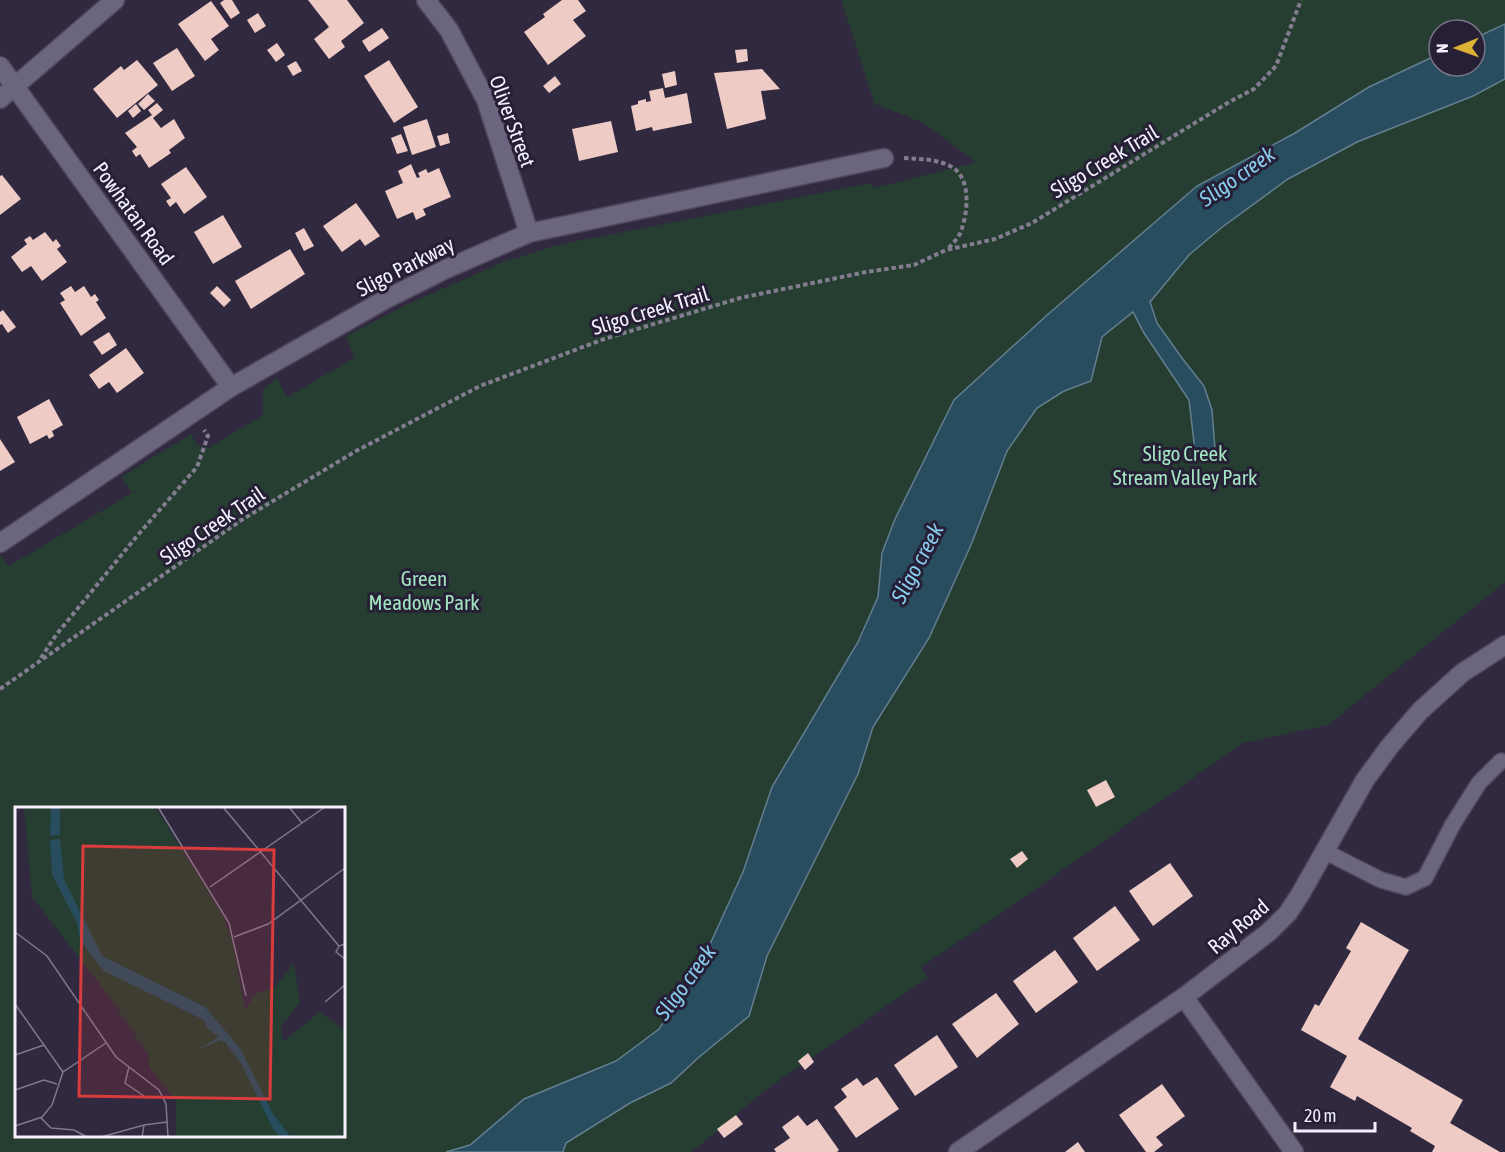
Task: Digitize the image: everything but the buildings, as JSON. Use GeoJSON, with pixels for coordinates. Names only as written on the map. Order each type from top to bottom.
{"type":"FeatureCollection","features":[{"type":"Feature","properties":{"kind":"street"},"geometry":{"type":"LineString","coordinates":[[0,99],[115,0]]}},
{"type":"Feature","properties":{"kind":"street","name":"Oliver Street"},"geometry":{"type":"LineString","coordinates":[[426,0],[448,30],[486,100],[529,233]]}},
{"type":"Feature","properties":{"kind":"street","name":"Powhatan Road"},"geometry":{"type":"LineString","coordinates":[[0,66],[231,387]]}},
{"type":"Feature","properties":{"kind":"street","name":"Sligo Parkway"},"geometry":{"type":"LineString","coordinates":[[0,543],[231,387],[386,299],[446,269],[529,233],[884,158]]}},
{"type":"Feature","properties":{"kind":"street","name":"Ray Road"},"geometry":{"type":"LineString","coordinates":[[958,1152],[1184,997],[1269,932],[1288,913],[1365,780],[1390,746],[1420,711],[1462,673],[1505,645]]}},
{"type":"Feature","properties":{"kind":"street"},"geometry":{"type":"LineString","coordinates":[[1184,997],[1294,1152]]}},
{"type":"Feature","properties":{"kind":"lane"},"geometry":{"type":"LineString","coordinates":[[1324,851],[1381,880],[1406,887],[1425,878],[1453,824],[1479,783],[1501,761]]}},
{"type":"Feature","properties":{"kind":"path","name":"Sligo Creek Trail"},"geometry":{"type":"LineString","coordinates":[[0,689],[243,519],[356,451],[480,386],[604,339],[740,298],[866,272],[915,265],[946,250],[995,240],[1032,223],[1254,89],[1276,66],[1301,0]]}},
{"type":"Feature","properties":{"kind":"path"},"geometry":{"type":"LineString","coordinates":[[884,158],[928,159],[944,164],[952,167],[966,185],[966,207],[961,233],[946,250]]}},
{"type":"Feature","properties":{"kind":"path"},"geometry":{"type":"LineString","coordinates":[[39,661],[56,635],[197,467],[208,436],[194,412]]}},
{"type":"Feature","properties":{"kind":"green space"},"geometry":{"type":"Polygon","coordinates":[[[841,0],[1505,0],[1505,582],[1328,725],[1243,743],[921,967],[927,978],[764,1091],[692,1152],[0,1152],[0,554],[8,566],[14,563],[132,493],[121,477],[191,434],[197,445],[208,448],[263,415],[263,390],[277,378],[287,397],[354,358],[346,336],[408,304],[501,263],[557,245],[871,183],[875,188],[976,162],[922,122],[875,104],[841,0]]]}},
{"type":"Feature","properties":{"kind":"water","name":"Sligo creek"},"geometry":{"type":"Polygon","coordinates":[[[1505,24],[1505,79],[1473,96],[1357,142],[1288,179],[1221,228],[1189,255],[1150,302],[1157,323],[1204,386],[1212,410],[1215,449],[1195,451],[1189,400],[1144,333],[1133,312],[1102,337],[1091,381],[1064,391],[1037,408],[1007,451],[971,545],[929,638],[873,727],[858,774],[767,956],[749,1016],[671,1083],[630,1103],[566,1143],[563,1152],[446,1152],[470,1145],[524,1099],[616,1061],[659,1029],[700,966],[743,872],[772,787],[858,642],[878,597],[882,553],[895,519],[954,400],[1046,316],[1197,186],[1295,133],[1369,87],[1427,60],[1427,78],[1487,78],[1487,32],[1505,24]]]}},
{"type":"Feature","properties":{"kind":"park label","name":"Sligo Creek Stream Valley Park"},"geometry":{"type":"Point","coordinates":[1185,465]}},
{"type":"Feature","properties":{"kind":"park label","name":"Green Meadows Park"},"geometry":{"type":"Point","coordinates":[424,590]}}]}
